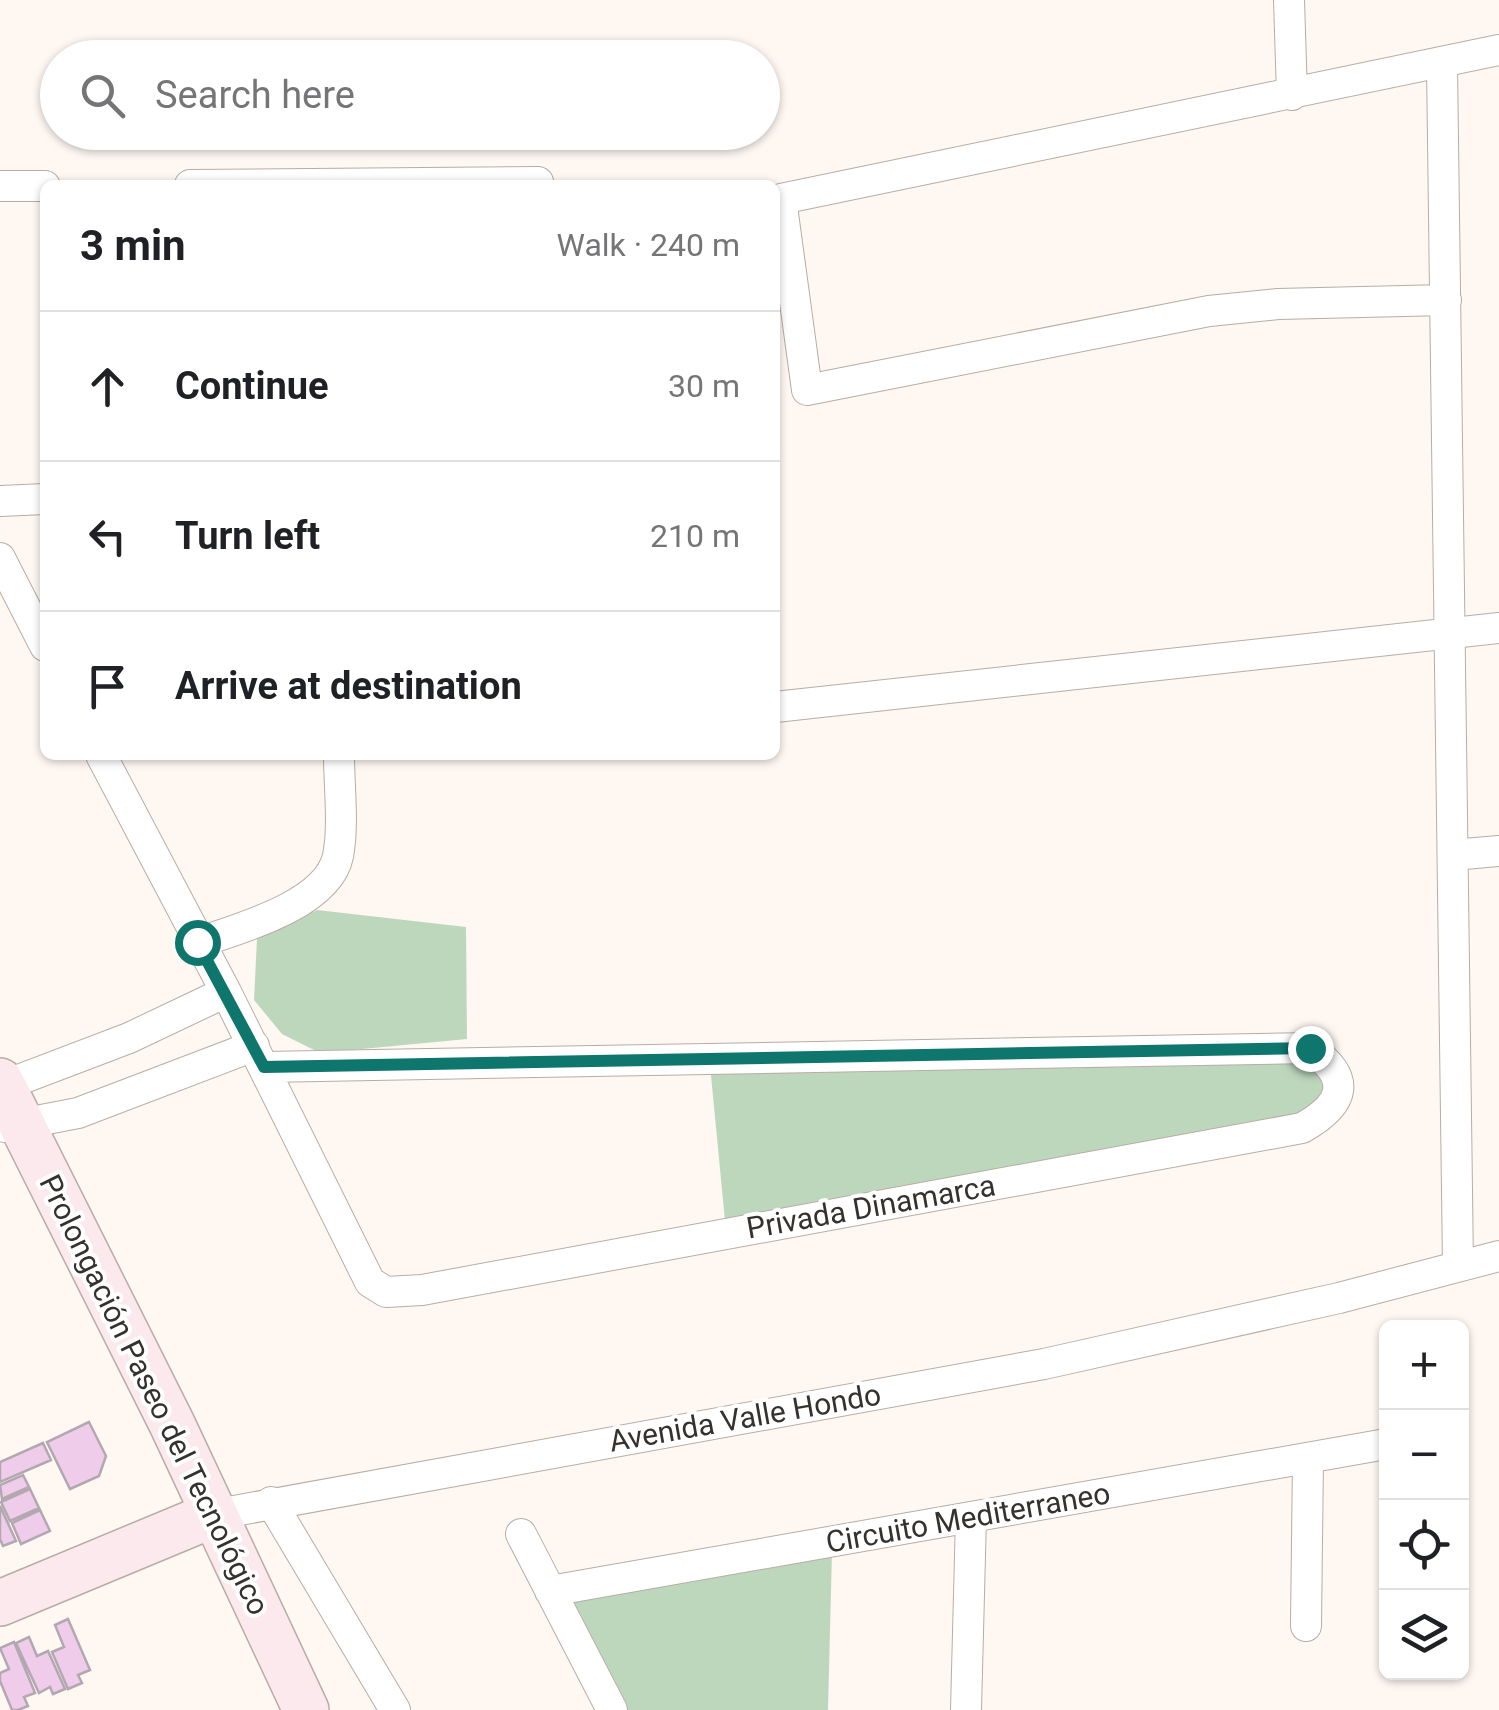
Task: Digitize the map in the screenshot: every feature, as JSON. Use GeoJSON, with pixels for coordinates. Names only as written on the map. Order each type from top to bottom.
{"type":"FeatureCollection","features":[{"type":"Feature","properties":{"kind":"street"},"geometry":{"type":"LineString","coordinates":[[1289,0],[1292,94]]}},
{"type":"Feature","properties":{"kind":"street"},"geometry":{"type":"LineString","coordinates":[[1446,300],[1278,304],[1209,312],[807,390],[780,199],[1442,65],[1499,50]]}},
{"type":"Feature","properties":{"kind":"street"},"geometry":{"type":"LineString","coordinates":[[1442,65],[1458,1266]]}},
{"type":"Feature","properties":{"kind":"street"},"geometry":{"type":"LineString","coordinates":[[0,186],[40,186]]}},
{"type":"Feature","properties":{"kind":"street"},"geometry":{"type":"LineString","coordinates":[[0,501],[40,498]]}},
{"type":"Feature","properties":{"kind":"street"},"geometry":{"type":"LineString","coordinates":[[0,558],[40,636]]}},
{"type":"Feature","properties":{"kind":"street"},"geometry":{"type":"LineString","coordinates":[[780,706],[1499,628]]}},
{"type":"Feature","properties":{"kind":"street"},"geometry":{"type":"LineString","coordinates":[[5,1102],[138,1094],[259,1057],[104,760]]}},
{"type":"Feature","properties":{"kind":"street"},"geometry":{"type":"LineString","coordinates":[[197,942],[270,916],[300,901],[331,876],[339,839],[339,760]]}},
{"type":"Feature","properties":{"kind":"street"},"geometry":{"type":"LineString","coordinates":[[1452,855],[1499,851]]}},
{"type":"Feature","properties":{"kind":"street"},"geometry":{"type":"LineString","coordinates":[[5,1102],[226,992]]}},
{"type":"Feature","properties":{"kind":"street","name":"Privada Dinamarca"},"geometry":{"type":"LineString","coordinates":[[1310,1048],[1330,1062],[1339,1091],[1330,1112],[1302,1128],[461,1283],[386,1292],[370,1282],[259,1057],[1310,1048]]}},
{"type":"Feature","properties":{"kind":"street","name":"Prolongación Paseo del Tecnológico"},"geometry":{"type":"LineString","coordinates":[[5,1102],[172,1424],[306,1710]]}},
{"type":"Feature","properties":{"kind":"street","name":"Avenida Valle Hondo"},"geometry":{"type":"LineString","coordinates":[[0,1602],[212,1515],[1044,1364],[1499,1256]]}},
{"type":"Feature","properties":{"kind":"street","name":"Circuito Mediterraneo"},"geometry":{"type":"LineString","coordinates":[[550,1591],[1379,1445]]}},
{"type":"Feature","properties":{"kind":"street"},"geometry":{"type":"LineString","coordinates":[[1306,1626],[1308,1458]]}},
{"type":"Feature","properties":{"kind":"street"},"geometry":{"type":"LineString","coordinates":[[271,1502],[394,1710]]}},
{"type":"Feature","properties":{"kind":"street"},"geometry":{"type":"LineString","coordinates":[[966,1710],[971,1518]]}},
{"type":"Feature","properties":{"kind":"street"},"geometry":{"type":"LineString","coordinates":[[521,1534],[612,1710]]}},
{"type":"Feature","properties":{"kind":"green space"},"geometry":{"type":"Polygon","coordinates":[[[317,910],[466,927],[467,1039],[320,1053],[282,1034],[254,1000],[257,939],[317,910]]]}},
{"type":"Feature","properties":{"kind":"green space"},"geometry":{"type":"Polygon","coordinates":[[[1316,1062],[1328,1083],[1310,1116],[725,1221],[710,1065],[1316,1062]]]}},
{"type":"Feature","properties":{"kind":"green space"},"geometry":{"type":"Polygon","coordinates":[[[832,1551],[828,1710],[625,1710],[563,1596],[832,1551]]]}},
{"type":"Feature","properties":{"kind":"building"},"geometry":{"type":"Polygon","coordinates":[[[89,1422],[106,1456],[99,1476],[70,1489],[47,1442],[89,1422]]]}},
{"type":"Feature","properties":{"kind":"building"},"geometry":{"type":"Polygon","coordinates":[[[43,1443],[51,1460],[0,1482],[0,1462],[43,1443]]]}},
{"type":"Feature","properties":{"kind":"building"},"geometry":{"type":"Polygon","coordinates":[[[23,1475],[29,1487],[2,1499],[0,1485],[23,1475]]]}},
{"type":"Feature","properties":{"kind":"building"},"geometry":{"type":"Polygon","coordinates":[[[30,1489],[39,1508],[10,1521],[1,1502],[30,1489]]]}},
{"type":"Feature","properties":{"kind":"building"},"geometry":{"type":"Polygon","coordinates":[[[0,1506],[16,1541],[3,1546],[0,1539],[0,1506]]]}},
{"type":"Feature","properties":{"kind":"building"},"geometry":{"type":"Polygon","coordinates":[[[40,1510],[50,1531],[21,1544],[12,1523],[40,1510]]]}},
{"type":"Feature","properties":{"kind":"building"},"geometry":{"type":"Polygon","coordinates":[[[68,1619],[90,1670],[78,1675],[82,1683],[68,1689],[52,1652],[64,1647],[55,1625],[68,1619]]]}},
{"type":"Feature","properties":{"kind":"building"},"geometry":{"type":"Polygon","coordinates":[[[29,1637],[37,1656],[48,1651],[65,1689],[53,1694],[50,1687],[39,1693],[16,1643],[29,1637]]]}},
{"type":"Feature","properties":{"kind":"building"},"geometry":{"type":"Polygon","coordinates":[[[14,1642],[35,1693],[24,1697],[28,1706],[18,1710],[12,1710],[0,1681],[0,1673],[9,1669],[0,1648],[14,1642]]]}},
{"type":"Feature","properties":{"kind":"route"},"geometry":{"type":"LineString","coordinates":[[197,942],[264,1067],[1310,1048]]}}]}
